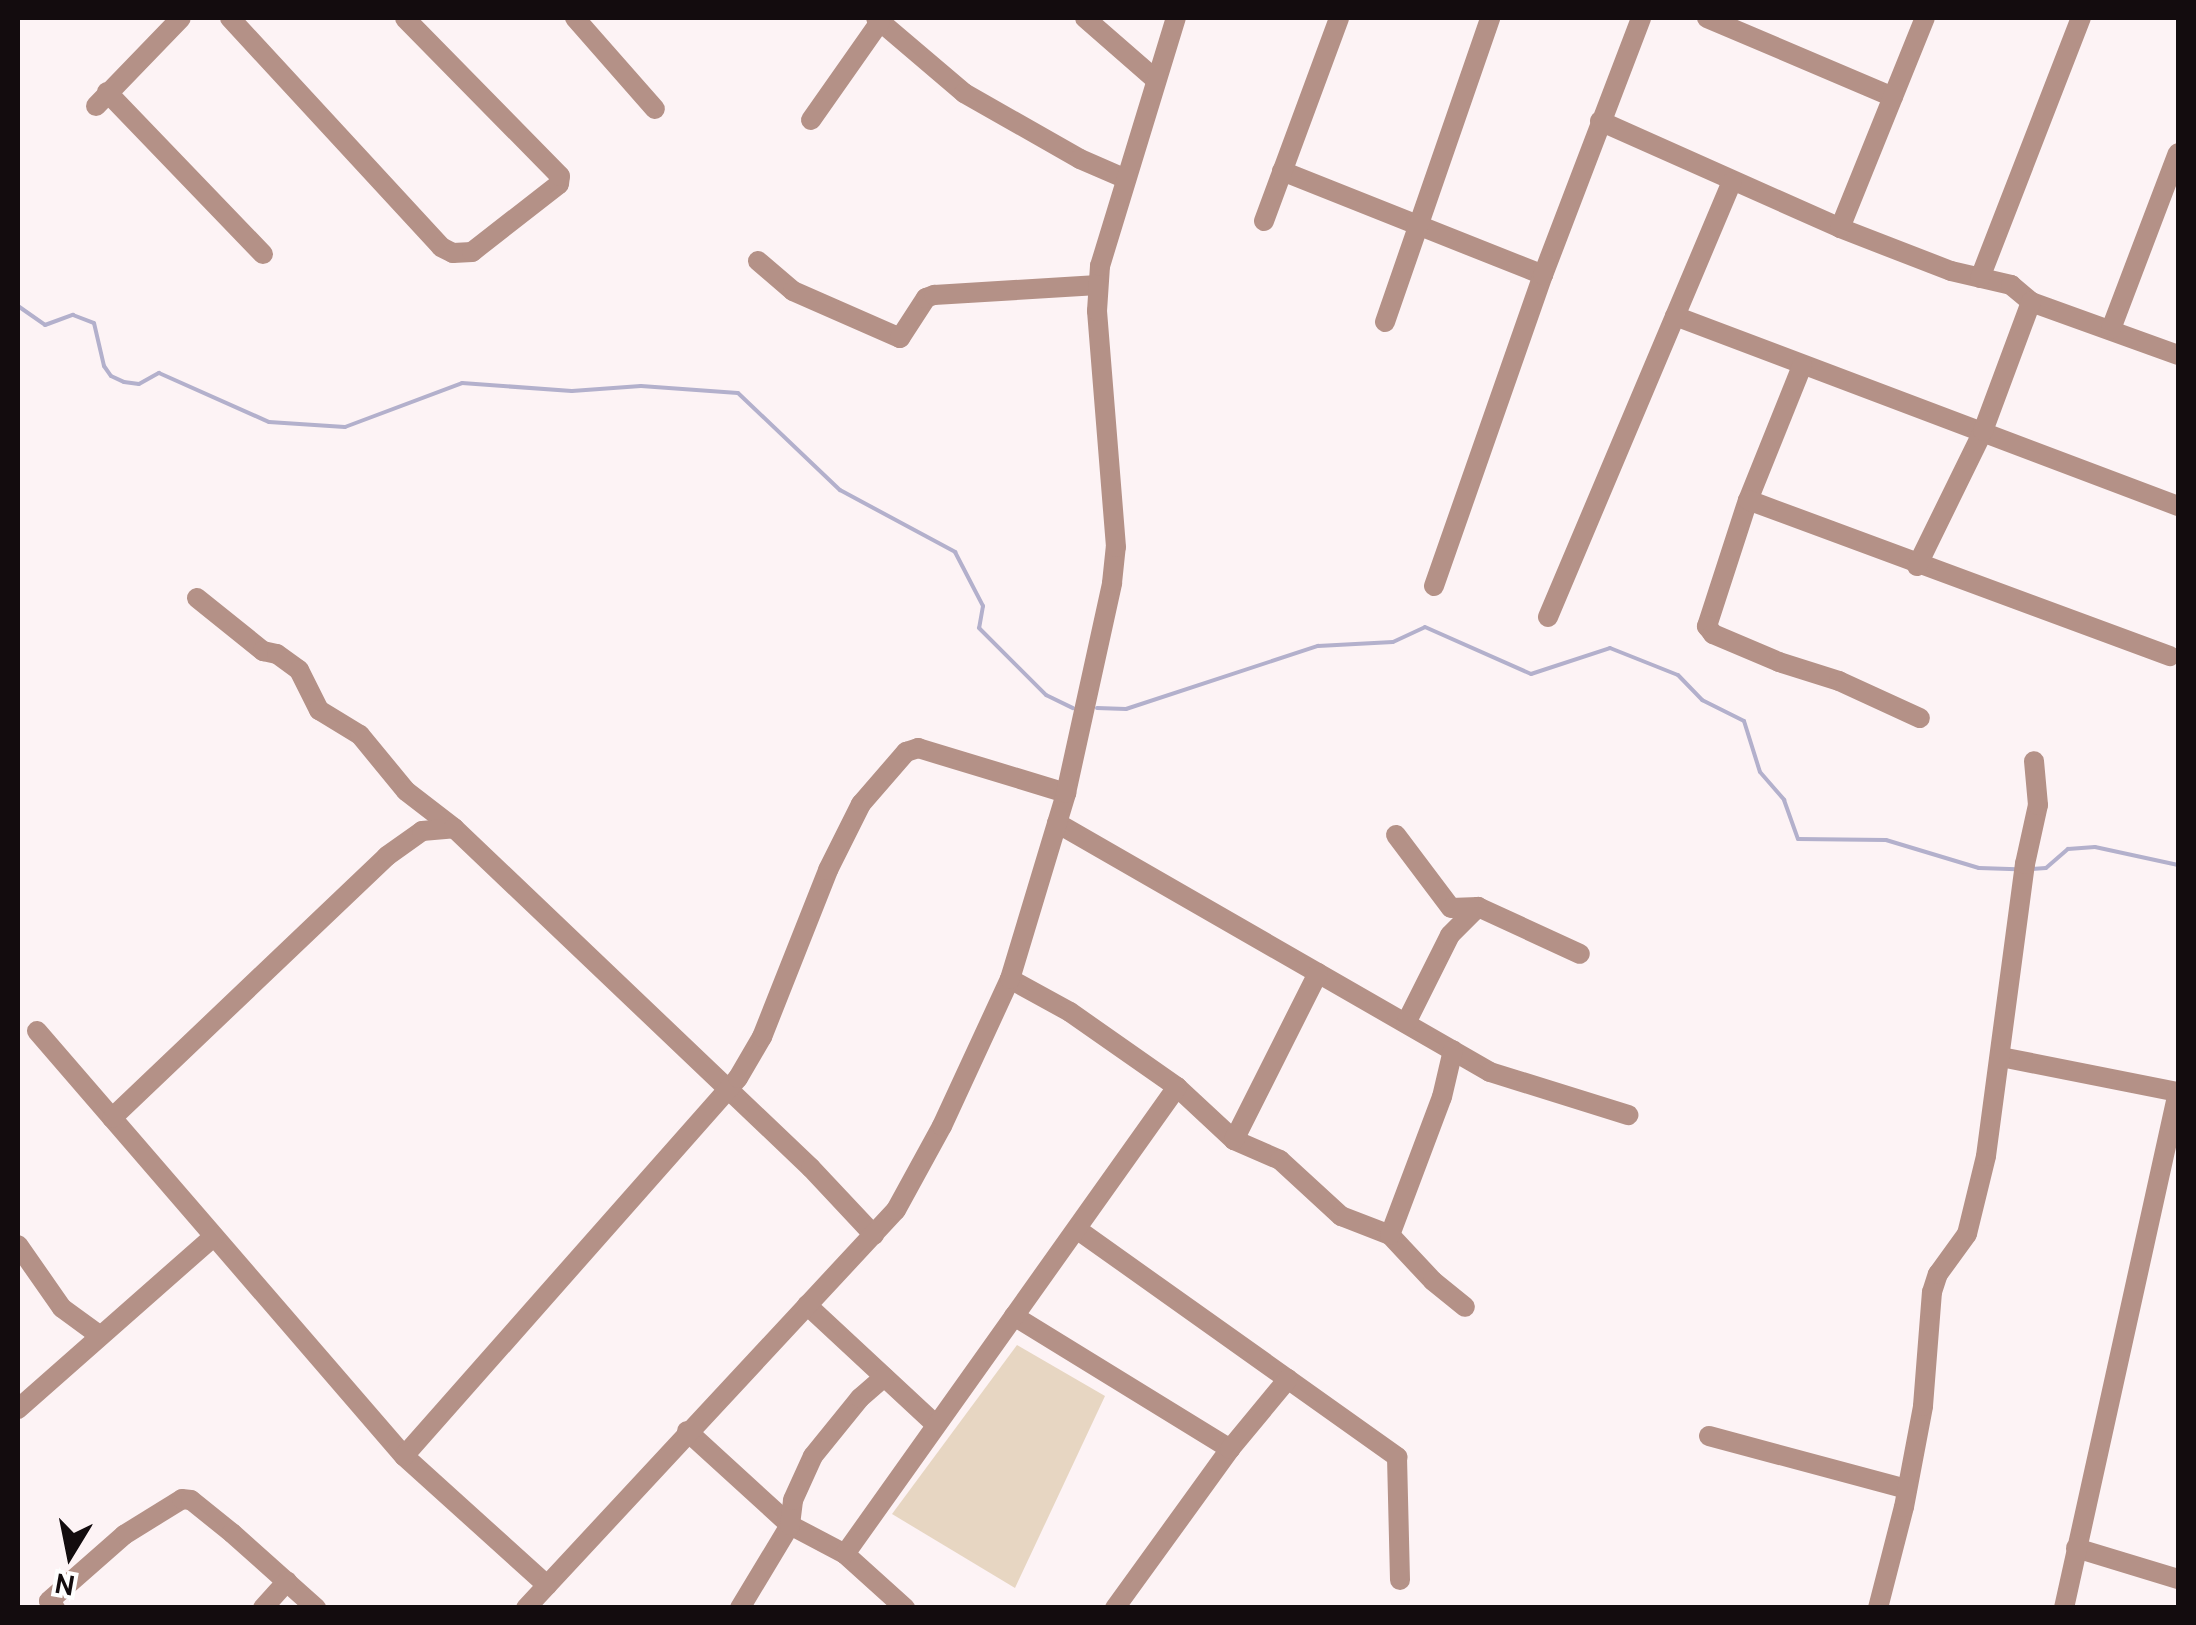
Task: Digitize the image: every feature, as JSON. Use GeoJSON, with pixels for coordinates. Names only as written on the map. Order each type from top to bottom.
{"type":"FeatureCollection","features":[{"type":"Feature","properties":{"kind":"street"},"geometry":{"type":"LineString","coordinates":[[181,18],[101,99],[263,254]]}},
{"type":"Feature","properties":{"kind":"street"},"geometry":{"type":"LineString","coordinates":[[230,18],[440,247],[472,252],[559,184],[560,176],[405,18]]}},
{"type":"Feature","properties":{"kind":"street"},"geometry":{"type":"LineString","coordinates":[[575,18],[655,108]]}},
{"type":"Feature","properties":{"kind":"street"},"geometry":{"type":"LineString","coordinates":[[1085,18],[1156,79]]}},
{"type":"Feature","properties":{"kind":"street"},"geometry":{"type":"LineString","coordinates":[[526,1608],[874,1235],[920,1170],[1010,979],[1066,793],[1112,583],[1116,547],[1098,285],[1176,18]]}},
{"type":"Feature","properties":{"kind":"street"},"geometry":{"type":"LineString","coordinates":[[1264,221],[1339,18]]}},
{"type":"Feature","properties":{"kind":"street"},"geometry":{"type":"LineString","coordinates":[[1385,322],[1490,18]]}},
{"type":"Feature","properties":{"kind":"street"},"geometry":{"type":"LineString","coordinates":[[1434,586],[1542,275],[1640,18]]}},
{"type":"Feature","properties":{"kind":"street"},"geometry":{"type":"LineString","coordinates":[[1707,18],[1893,97]]}},
{"type":"Feature","properties":{"kind":"street"},"geometry":{"type":"LineString","coordinates":[[1840,228],[1925,18]]}},
{"type":"Feature","properties":{"kind":"street"},"geometry":{"type":"LineString","coordinates":[[1980,278],[2082,18]]}},
{"type":"Feature","properties":{"kind":"street"},"geometry":{"type":"LineString","coordinates":[[811,120],[878,20],[964,93],[1080,158],[1126,179]]}},
{"type":"Feature","properties":{"kind":"street"},"geometry":{"type":"LineString","coordinates":[[1600,121],[1840,228],[1980,278],[2011,285],[2031,302],[2178,354]]}},
{"type":"Feature","properties":{"kind":"street"},"geometry":{"type":"LineString","coordinates":[[2111,329],[2171,201],[2178,153]]}},
{"type":"Feature","properties":{"kind":"street"},"geometry":{"type":"LineString","coordinates":[[1282,171],[1542,275]]}},
{"type":"Feature","properties":{"kind":"street"},"geometry":{"type":"LineString","coordinates":[[1548,617],[1732,182]]}},
{"type":"Feature","properties":{"kind":"street"},"geometry":{"type":"LineString","coordinates":[[758,261],[793,291],[900,338],[926,298],[934,295],[1098,285]]}},
{"type":"Feature","properties":{"kind":"street"},"geometry":{"type":"LineString","coordinates":[[1917,566],[1983,431],[2031,302]]}},
{"type":"Feature","properties":{"kind":"street"},"geometry":{"type":"LineString","coordinates":[[1676,316],[2178,506]]}},
{"type":"Feature","properties":{"kind":"street"},"geometry":{"type":"LineString","coordinates":[[1802,366],[1748,500],[1708,621],[1710,630],[1920,718]]}},
{"type":"Feature","properties":{"kind":"street"},"geometry":{"type":"LineString","coordinates":[[1748,500],[1917,566],[2170,656]]}},
{"type":"Feature","properties":{"kind":"street"},"geometry":{"type":"LineString","coordinates":[[197,598],[263,650],[277,654],[299,670],[319,710],[360,735],[406,792],[454,828],[874,1235]]}},
{"type":"Feature","properties":{"kind":"street"},"geometry":{"type":"LineString","coordinates":[[404,1456],[728,1090],[762,1037],[828,870],[861,804],[906,752],[918,748],[1066,793]]}},
{"type":"Feature","properties":{"kind":"street"},"geometry":{"type":"LineString","coordinates":[[1878,1608],[1922,1406],[1932,1292],[1938,1274],[1967,1234],[1986,1156],[2025,864],[2038,805],[2034,761]]}},
{"type":"Feature","properties":{"kind":"street"},"geometry":{"type":"LineString","coordinates":[[422,831],[425,807]]}},
{"type":"Feature","properties":{"kind":"street"},"geometry":{"type":"LineString","coordinates":[[1058,824],[1509,1081],[1628,1115]]}},
{"type":"Feature","properties":{"kind":"street"},"geometry":{"type":"LineString","coordinates":[[112,1118],[387,856],[422,831],[454,828]]}},
{"type":"Feature","properties":{"kind":"street"},"geometry":{"type":"LineString","coordinates":[[1396,835],[1445,903],[1457,909],[1478,907],[1580,954]]}},
{"type":"Feature","properties":{"kind":"street"},"geometry":{"type":"LineString","coordinates":[[1406,1023],[1450,935],[1478,907]]}},
{"type":"Feature","properties":{"kind":"street"},"geometry":{"type":"LineString","coordinates":[[1234,1140],[1318,974]]}},
{"type":"Feature","properties":{"kind":"street"},"geometry":{"type":"LineString","coordinates":[[1010,979],[1070,1012],[1178,1087],[1234,1140],[1280,1160],[1341,1216],[1390,1235],[1433,1281],[1465,1307]]}},
{"type":"Feature","properties":{"kind":"street"},"geometry":{"type":"LineString","coordinates":[[37,1031],[404,1456],[546,1585]]}},
{"type":"Feature","properties":{"kind":"street"},"geometry":{"type":"LineString","coordinates":[[1390,1235],[1442,1097],[1454,1050]]}},
{"type":"Feature","properties":{"kind":"street"},"geometry":{"type":"LineString","coordinates":[[2001,1057],[2178,1092],[2064,1608]]}},
{"type":"Feature","properties":{"kind":"street"},"geometry":{"type":"LineString","coordinates":[[846,1554],[934,1423],[1078,1230],[1178,1087]]}},
{"type":"Feature","properties":{"kind":"street"},"geometry":{"type":"LineString","coordinates":[[1078,1230],[1397,1457],[1400,1580]]}},
{"type":"Feature","properties":{"kind":"street"},"geometry":{"type":"LineString","coordinates":[[18,1409],[98,1334],[214,1236]]}},
{"type":"Feature","properties":{"kind":"street"},"geometry":{"type":"LineString","coordinates":[[18,1244],[62,1308],[98,1334]]}},
{"type":"Feature","properties":{"kind":"street"},"geometry":{"type":"LineString","coordinates":[[807,1305],[934,1423]]}},
{"type":"Feature","properties":{"kind":"street"},"geometry":{"type":"LineString","coordinates":[[1014,1316],[1230,1449]]}},
{"type":"Feature","properties":{"kind":"street"},"geometry":{"type":"LineString","coordinates":[[740,1608],[790,1525],[793,1500],[813,1456],[860,1398],[884,1378]]}},
{"type":"Feature","properties":{"kind":"street"},"geometry":{"type":"LineString","coordinates":[[1115,1608],[1230,1449],[1288,1379]]}},
{"type":"Feature","properties":{"kind":"street"},"geometry":{"type":"LineString","coordinates":[[687,1432],[790,1525],[846,1554],[905,1608]]}},
{"type":"Feature","properties":{"kind":"street"},"geometry":{"type":"LineString","coordinates":[[1709,1436],[1907,1488]]}},
{"type":"Feature","properties":{"kind":"street"},"geometry":{"type":"LineString","coordinates":[[48,1605],[124,1535],[182,1499],[191,1500],[316,1608]]}},
{"type":"Feature","properties":{"kind":"street"},"geometry":{"type":"LineString","coordinates":[[2076,1548],[2178,1579]]}},
{"type":"Feature","properties":{"kind":"street"},"geometry":{"type":"LineString","coordinates":[[263,1608],[287,1581]]}},
{"type":"Feature","properties":{"kind":"shaded area"},"geometry":{"type":"Polygon","coordinates":[[[1017,1345],[1105,1396],[1015,1588],[892,1514],[1017,1345]]]}},
{"type":"Feature","properties":{"kind":"waterway"},"geometry":{"type":"LineString","coordinates":[[18,306],[45,325],[73,315],[94,323],[104,366],[111,376],[139,384],[159,373],[269,422],[345,427],[462,383],[572,391],[641,386],[738,393],[840,490],[955,552],[983,606],[979,628],[1046,695],[1073,708]]}},
{"type":"Feature","properties":{"kind":"waterway"},"geometry":{"type":"LineString","coordinates":[[1097,708],[1126,709],[1318,646],[1393,642],[1425,627],[1531,674],[1610,648],[1678,675],[1702,700],[1744,721],[1760,772],[1784,800],[1798,839],[1886,840],[1979,868],[2017,869]]}},
{"type":"Feature","properties":{"kind":"waterway"},"geometry":{"type":"LineString","coordinates":[[2031,869],[2046,868],[2068,849],[2095,847],[2178,865]]}}]}
